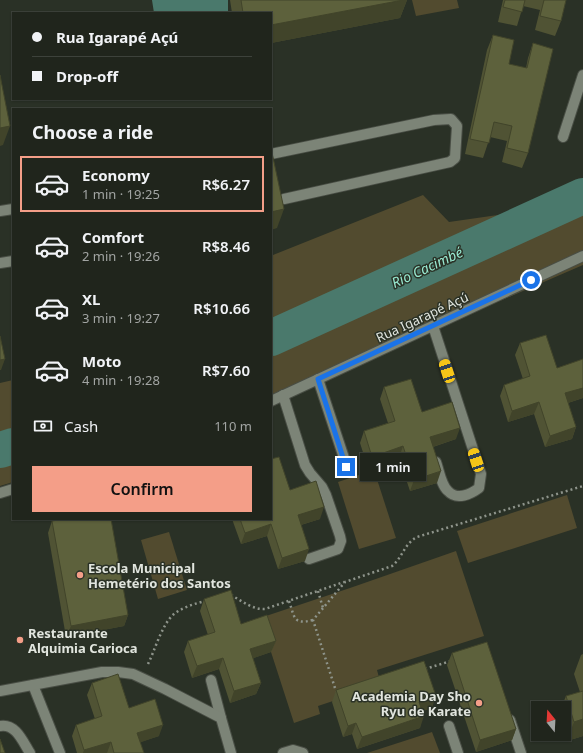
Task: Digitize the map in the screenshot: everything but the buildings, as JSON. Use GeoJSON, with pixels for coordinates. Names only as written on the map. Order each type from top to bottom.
{"type":"FeatureCollection","features":[{"type":"Feature","properties":{"kind":"street"},"geometry":{"type":"LineString","coordinates":[[563,137],[583,75]]}},
{"type":"Feature","properties":{"kind":"street"},"geometry":{"type":"LineString","coordinates":[[272,154],[434,120],[451,119],[457,126],[455,158],[450,162],[284,199]]}},
{"type":"Feature","properties":{"kind":"street"},"geometry":{"type":"LineString","coordinates":[[0,211],[12,209]]}},
{"type":"Feature","properties":{"kind":"street","name":"Rua Igarapé Açú"},"geometry":{"type":"LineString","coordinates":[[272,400],[583,256]]}},
{"type":"Feature","properties":{"kind":"street"},"geometry":{"type":"LineString","coordinates":[[0,263],[12,260]]}},
{"type":"Feature","properties":{"kind":"street"},"geometry":{"type":"LineString","coordinates":[[432,326],[481,474],[479,488],[467,495],[460,496],[453,495],[447,491],[434,454]]}},
{"type":"Feature","properties":{"kind":"street"},"geometry":{"type":"LineString","coordinates":[[318,379],[346,467]]}},
{"type":"Feature","properties":{"kind":"street"},"geometry":{"type":"LineString","coordinates":[[283,395],[305,465],[310,474],[322,487],[326,495],[341,541],[338,548],[309,559]]}},
{"type":"Feature","properties":{"kind":"street"},"geometry":{"type":"LineString","coordinates":[[0,493],[12,489]]}},
{"type":"Feature","properties":{"kind":"street"},"geometry":{"type":"LineString","coordinates":[[0,691],[102,672],[118,672],[133,674],[221,718]]}},
{"type":"Feature","properties":{"kind":"street"},"geometry":{"type":"LineString","coordinates":[[211,680],[231,753]]}},
{"type":"Feature","properties":{"kind":"street"},"geometry":{"type":"LineString","coordinates":[[33,685],[60,753]]}},
{"type":"Feature","properties":{"kind":"street"},"geometry":{"type":"LineString","coordinates":[[507,709],[521,753]]}},
{"type":"Feature","properties":{"kind":"street"},"geometry":{"type":"LineString","coordinates":[[0,726],[5,725],[16,731],[30,753]]}},
{"type":"Feature","properties":{"kind":"street"},"geometry":{"type":"LineString","coordinates":[[449,726],[458,753]]}},
{"type":"Feature","properties":{"kind":"street"},"geometry":{"type":"LineString","coordinates":[[283,753],[293,750],[303,753]]}},
{"type":"Feature","properties":{"kind":"path"},"geometry":{"type":"LineString","coordinates":[[228,595],[260,610],[392,566],[397,562],[407,545],[417,537],[583,486]]}},
{"type":"Feature","properties":{"kind":"path"},"geometry":{"type":"LineString","coordinates":[[289,601],[297,621],[302,623],[313,620],[345,582]]}},
{"type":"Feature","properties":{"kind":"path"},"geometry":{"type":"LineString","coordinates":[[318,591],[323,608]]}},
{"type":"Feature","properties":{"kind":"path"},"geometry":{"type":"LineString","coordinates":[[142,679],[164,628],[173,615],[185,607],[212,599]]}},
{"type":"Feature","properties":{"kind":"path"},"geometry":{"type":"LineString","coordinates":[[313,620],[335,688],[340,694]]}},
{"type":"Feature","properties":{"kind":"path"},"geometry":{"type":"LineString","coordinates":[[420,671],[458,659]]}},
{"type":"Feature","properties":{"kind":"shaded area"},"geometry":{"type":"Polygon","coordinates":[[[412,0],[457,0],[459,8],[416,16],[412,0]]]}},
{"type":"Feature","properties":{"kind":"shaded area"},"geometry":{"type":"Polygon","coordinates":[[[583,189],[583,265],[272,400],[273,255],[423,195],[449,222],[539,209],[583,189]]]}},
{"type":"Feature","properties":{"kind":"shaded area"},"geometry":{"type":"Polygon","coordinates":[[[12,380],[12,482],[0,486],[0,383],[12,380]]]}},
{"type":"Feature","properties":{"kind":"shaded area"},"geometry":{"type":"Polygon","coordinates":[[[374,470],[396,538],[359,549],[338,482],[374,470]]]}},
{"type":"Feature","properties":{"kind":"shaded area"},"geometry":{"type":"Polygon","coordinates":[[[567,495],[577,528],[468,563],[457,531],[567,495]]]}},
{"type":"Feature","properties":{"kind":"shaded area"},"geometry":{"type":"Polygon","coordinates":[[[169,532],[187,590],[158,599],[141,540],[169,532]]]}},
{"type":"Feature","properties":{"kind":"shaded area"},"geometry":{"type":"Polygon","coordinates":[[[456,551],[484,636],[377,670],[381,685],[318,706],[320,714],[294,723],[260,618],[456,551]]]}},
{"type":"Feature","properties":{"kind":"shaded area"},"geometry":{"type":"Polygon","coordinates":[[[432,732],[440,753],[367,753],[432,732]]]}},
{"type":"Feature","properties":{"kind":"water"},"geometry":{"type":"Polygon","coordinates":[[[152,0],[228,0],[228,12],[154,12],[152,0]]]}},
{"type":"Feature","properties":{"kind":"waterway","name":"Rio Cacimbé"},"geometry":{"type":"LineString","coordinates":[[272,338],[583,196]]}},
{"type":"Feature","properties":{"kind":"waterway","name":"Rio Cacimbé"},"geometry":{"type":"LineString","coordinates":[[0,450],[12,446]]}},
{"type":"Feature","properties":{"kind":"place","name":"Escola Municipal Hemetério dos Santos"},"geometry":{"type":"Point","coordinates":[80,575]}},
{"type":"Feature","properties":{"kind":"place","name":"Restaurante Alquimia Carioca"},"geometry":{"type":"Point","coordinates":[20,640]}},
{"type":"Feature","properties":{"kind":"place","name":"Academia Day Sho Ryu de Karate"},"geometry":{"type":"Point","coordinates":[479,703]}},
{"type":"Feature","properties":{"kind":"route"},"geometry":{"type":"LineString","coordinates":[[346,467],[318,379],[531,280]]}}]}
